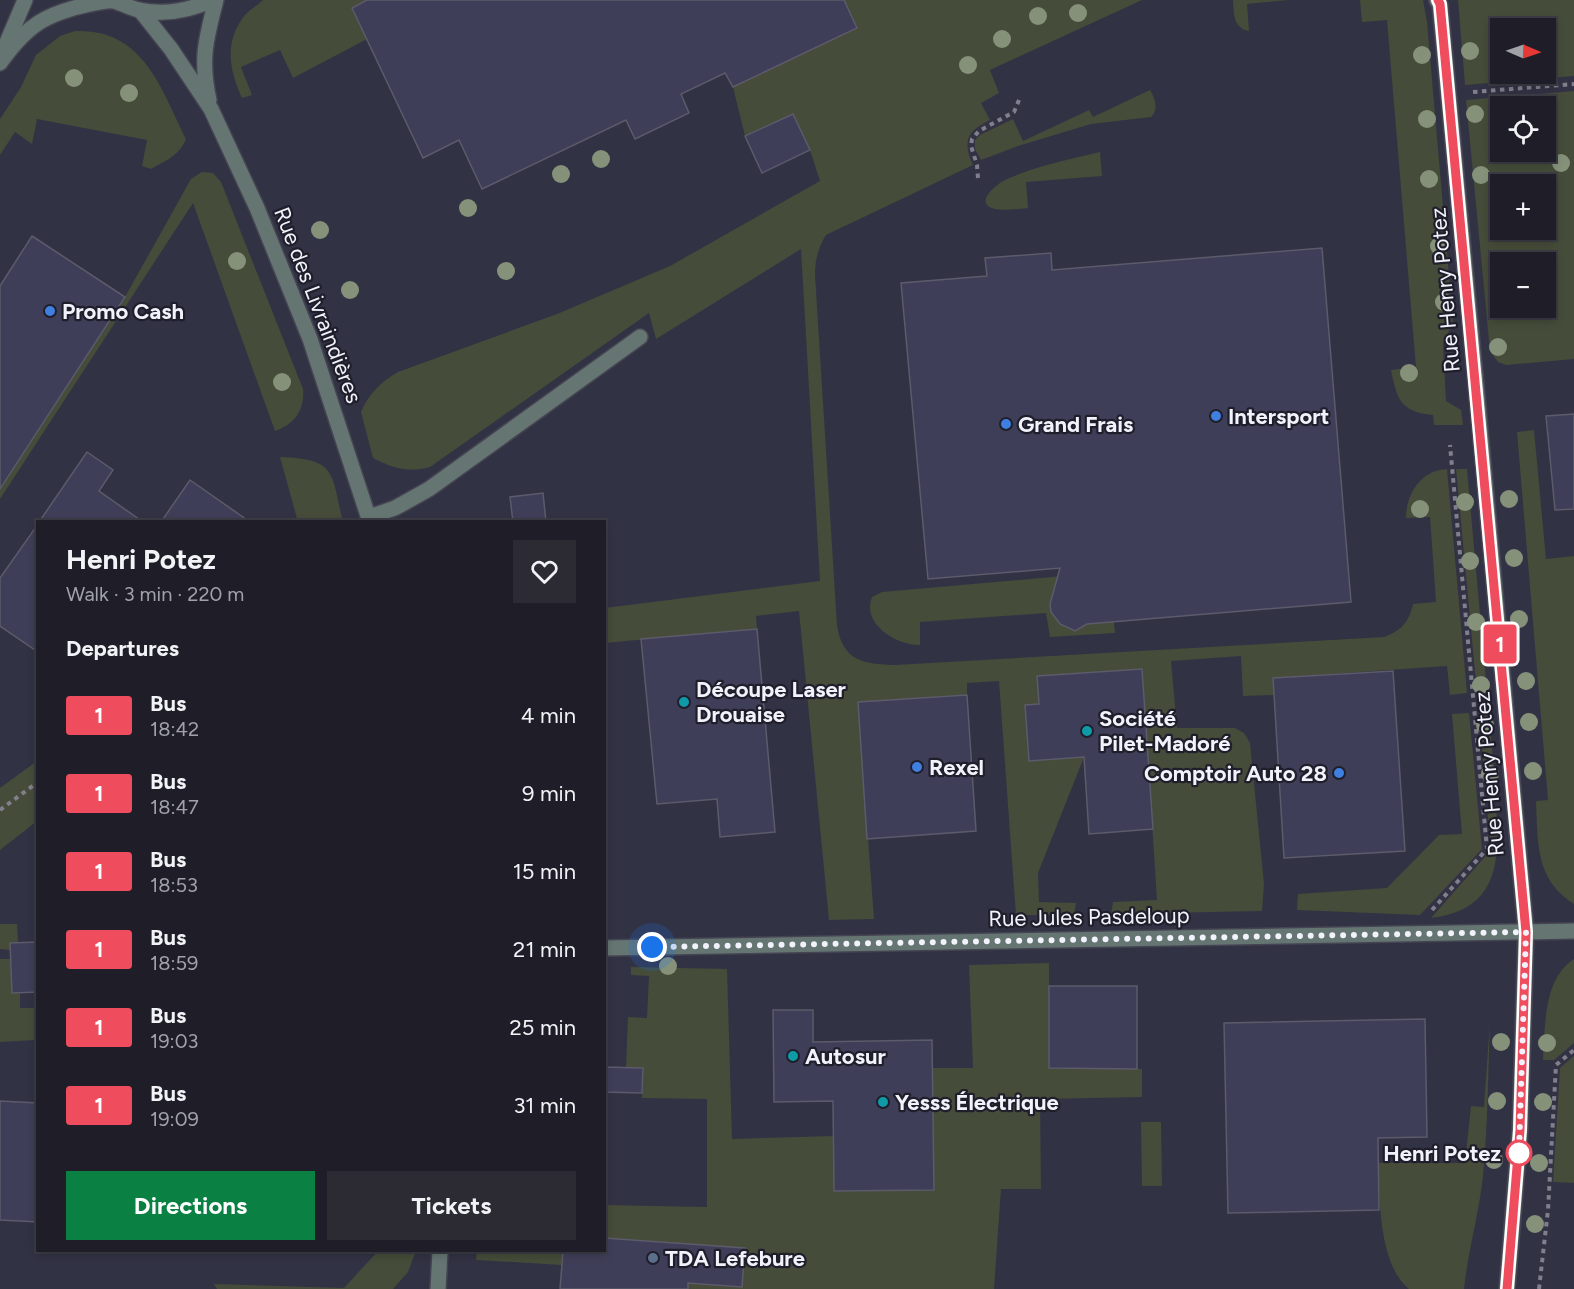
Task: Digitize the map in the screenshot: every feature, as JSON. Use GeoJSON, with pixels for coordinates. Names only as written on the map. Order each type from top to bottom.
{"type":"FeatureCollection","features":[{"type":"Feature","properties":{"kind":"street"},"geometry":{"type":"LineString","coordinates":[[0,61],[25,0]]}},
{"type":"Feature","properties":{"kind":"street"},"geometry":{"type":"LineString","coordinates":[[0,61],[27,30],[39,22],[73,8],[111,0],[140,10],[179,11],[214,0],[204,47],[206,85],[211,109]]}},
{"type":"Feature","properties":{"kind":"street","name":"Rue Henry Potez"},"geometry":{"type":"LineString","coordinates":[[1439,2],[1526,932],[1520,1130],[1508,1289]]}},
{"type":"Feature","properties":{"kind":"street"},"geometry":{"type":"LineString","coordinates":[[140,10],[171,49],[211,109]]}},
{"type":"Feature","properties":{"kind":"street","name":"Rue des Livraindières"},"geometry":{"type":"LineString","coordinates":[[211,109],[257,208],[310,339],[370,520]]}},
{"type":"Feature","properties":{"kind":"street"},"geometry":{"type":"LineString","coordinates":[[370,520],[429,489],[640,337]]}},
{"type":"Feature","properties":{"kind":"street","name":"Rue Jules Pasdeloup"},"geometry":{"type":"LineString","coordinates":[[606,948],[1574,931]]}},
{"type":"Feature","properties":{"kind":"street"},"geometry":{"type":"LineString","coordinates":[[438,1289],[440,1252]]}},
{"type":"Feature","properties":{"kind":"path"},"geometry":{"type":"LineString","coordinates":[[1449,94],[1574,84]]}},
{"type":"Feature","properties":{"kind":"path"},"geometry":{"type":"LineString","coordinates":[[978,178],[977,165],[971,146],[972,139],[979,131],[1014,112],[1019,100]]}},
{"type":"Feature","properties":{"kind":"path"},"geometry":{"type":"LineString","coordinates":[[1427,915],[1487,849],[1450,445]]}},
{"type":"Feature","properties":{"kind":"path"},"geometry":{"type":"LineString","coordinates":[[0,810],[36,783]]}},
{"type":"Feature","properties":{"kind":"path"},"geometry":{"type":"LineString","coordinates":[[1539,1289],[1548,1210],[1556,1065],[1574,1050]]}},
{"type":"Feature","properties":{"kind":"shaded area"},"geometry":{"type":"Polygon","coordinates":[[[0,0],[1574,0],[1574,1289],[0,1289],[0,0]]]}},
{"type":"Feature","properties":{"kind":"green space"},"geometry":{"type":"Polygon","coordinates":[[[263,0],[367,0],[352,8],[367,39],[293,78],[280,50],[241,67],[252,95],[242,98],[234,78],[231,48],[236,29],[244,16],[263,0]]]}},
{"type":"Feature","properties":{"kind":"green space"},"geometry":{"type":"Polygon","coordinates":[[[844,0],[1142,0],[990,70],[999,93],[981,103],[990,120],[976,128],[967,143],[973,165],[826,235],[821,245],[816,259],[815,275],[837,625],[840,637],[849,653],[864,661],[895,665],[1384,637],[1403,625],[1413,604],[1436,602],[1430,517],[1406,518],[1409,500],[1417,485],[1430,474],[1447,469],[1467,693],[1450,695],[1447,666],[1273,678],[1274,695],[1243,696],[1241,656],[1171,661],[1177,728],[1235,728],[1244,733],[1250,743],[1264,884],[1262,911],[1111,914],[1113,902],[1157,900],[1142,670],[1038,676],[1039,704],[1025,705],[1029,761],[1084,757],[1038,873],[1039,902],[1076,903],[1074,915],[1016,915],[999,681],[967,683],[967,695],[858,702],[874,919],[829,920],[799,611],[756,616],[757,629],[606,643],[606,608],[820,581],[801,249],[656,339],[649,313],[430,467],[415,470],[401,468],[373,458],[361,412],[376,389],[398,372],[557,314],[670,266],[820,181],[810,150],[793,114],[745,136],[733,87],[857,28],[844,0]]]}},
{"type":"Feature","properties":{"kind":"green space"},"geometry":{"type":"Polygon","coordinates":[[[1233,0],[1289,0],[1247,4],[1249,31],[1237,24],[1233,0]]]}},
{"type":"Feature","properties":{"kind":"green space"},"geometry":{"type":"Polygon","coordinates":[[[1360,0],[1423,0],[1427,22],[1453,322],[1443,344],[1446,401],[1461,410],[1463,425],[1434,425],[1433,415],[1413,411],[1402,402],[1393,380],[1391,370],[1416,367],[1387,20],[1362,22],[1360,0]]]}},
{"type":"Feature","properties":{"kind":"green space"},"geometry":{"type":"Polygon","coordinates":[[[1458,0],[1574,0],[1574,76],[1556,77],[1556,18],[1490,18],[1490,83],[1465,85],[1458,0]]]}},
{"type":"Feature","properties":{"kind":"green space"},"geometry":{"type":"Polygon","coordinates":[[[75,31],[98,33],[118,39],[133,50],[147,65],[168,100],[186,139],[172,157],[151,169],[142,166],[147,140],[37,119],[32,144],[15,132],[0,155],[0,119],[21,87],[36,55],[60,36],[75,31]]]}},
{"type":"Feature","properties":{"kind":"green space"},"geometry":{"type":"Polygon","coordinates":[[[1150,90],[1156,107],[1151,117],[1091,124],[981,160],[975,149],[975,140],[980,135],[1013,119],[1023,141],[1089,110],[1093,117],[1150,90]]]}},
{"type":"Feature","properties":{"kind":"green space"},"geometry":{"type":"Polygon","coordinates":[[[1574,91],[1574,359],[1506,365],[1498,362],[1490,351],[1466,100],[1490,98],[1490,162],[1556,162],[1556,96],[1514,96],[1574,91]]]}},
{"type":"Feature","properties":{"kind":"green space"},"geometry":{"type":"Polygon","coordinates":[[[1100,152],[1102,176],[1026,182],[1028,208],[999,210],[989,207],[986,203],[988,195],[996,186],[1016,175],[1100,152]]]}},
{"type":"Feature","properties":{"kind":"green space"},"geometry":{"type":"Polygon","coordinates":[[[202,172],[213,173],[221,182],[303,389],[302,404],[297,416],[288,425],[275,431],[193,203],[0,499],[0,489],[125,297],[191,179],[202,172]]]}},
{"type":"Feature","properties":{"kind":"green space"},"geometry":{"type":"Polygon","coordinates":[[[1534,430],[1546,559],[1574,556],[1574,904],[1561,894],[1545,872],[1537,831],[1536,801],[1548,800],[1517,432],[1534,430]]]}},
{"type":"Feature","properties":{"kind":"green space"},"geometry":{"type":"Polygon","coordinates":[[[280,457],[313,461],[329,472],[343,520],[297,520],[280,457]]]}},
{"type":"Feature","properties":{"kind":"green space"},"geometry":{"type":"Polygon","coordinates":[[[1456,469],[1467,469],[1487,692],[1477,693],[1456,469]]]}},
{"type":"Feature","properties":{"kind":"green space"},"geometry":{"type":"Polygon","coordinates":[[[1109,572],[1115,633],[1050,637],[1046,613],[920,622],[920,645],[901,642],[883,632],[876,624],[870,607],[872,597],[882,592],[1109,572]]]}},
{"type":"Feature","properties":{"kind":"green space"},"geometry":{"type":"Polygon","coordinates":[[[1479,712],[1489,712],[1495,785],[1485,786],[1479,712]]]}},
{"type":"Feature","properties":{"kind":"green space"},"geometry":{"type":"Polygon","coordinates":[[[1469,713],[1482,849],[1420,915],[1297,910],[1298,894],[1387,888],[1439,835],[1462,834],[1452,714],[1469,713]]]}},
{"type":"Feature","properties":{"kind":"green space"},"geometry":{"type":"Polygon","coordinates":[[[36,762],[36,822],[0,850],[0,788],[36,762]]]}},
{"type":"Feature","properties":{"kind":"green space"},"geometry":{"type":"Polygon","coordinates":[[[1496,806],[1495,863],[1483,894],[1470,905],[1453,913],[1431,918],[1491,850],[1487,807],[1496,806]]]}},
{"type":"Feature","properties":{"kind":"green space"},"geometry":{"type":"Polygon","coordinates":[[[0,924],[17,924],[18,943],[11,950],[0,949],[0,924]]]}},
{"type":"Feature","properties":{"kind":"green space"},"geometry":{"type":"Polygon","coordinates":[[[0,959],[11,959],[12,993],[20,993],[20,1008],[36,1008],[36,1040],[0,1042],[0,959]]]}},
{"type":"Feature","properties":{"kind":"green space"},"geometry":{"type":"Polygon","coordinates":[[[1574,959],[1574,1043],[1554,1060],[1543,1060],[1551,991],[1556,979],[1574,959]]]}},
{"type":"Feature","properties":{"kind":"green space"},"geometry":{"type":"Polygon","coordinates":[[[1049,963],[1049,1068],[1142,1069],[1142,1097],[1040,1099],[1041,1189],[1001,1189],[994,1289],[688,1289],[688,1283],[606,1239],[606,1205],[707,1207],[707,1099],[642,1098],[643,1069],[626,1068],[628,1017],[647,1018],[649,976],[631,975],[631,967],[727,969],[732,1139],[834,1136],[835,1191],[934,1189],[932,1068],[973,1068],[969,965],[1049,963]]]}},
{"type":"Feature","properties":{"kind":"green space"},"geometry":{"type":"Polygon","coordinates":[[[1490,1021],[1483,1176],[1464,1289],[1409,1289],[1399,1278],[1386,1248],[1379,1194],[1379,1163],[1465,1163],[1471,1106],[1484,1107],[1490,1021]]]}},
{"type":"Feature","properties":{"kind":"green space"},"geometry":{"type":"Polygon","coordinates":[[[1574,1056],[1574,1183],[1553,1182],[1560,1068],[1574,1056]]]}},
{"type":"Feature","properties":{"kind":"green space"},"geometry":{"type":"Polygon","coordinates":[[[1141,1122],[1161,1122],[1162,1186],[1142,1186],[1141,1122]]]}},
{"type":"Feature","properties":{"kind":"green space"},"geometry":{"type":"Polygon","coordinates":[[[377,1252],[416,1252],[408,1272],[393,1289],[217,1289],[214,1284],[344,1288],[377,1252]]]}},
{"type":"Feature","properties":{"kind":"green space"},"geometry":{"type":"Polygon","coordinates":[[[477,1252],[563,1252],[562,1265],[476,1260],[477,1252]]]}},
{"type":"Feature","properties":{"kind":"building"},"geometry":{"type":"Polygon","coordinates":[[[367,0],[844,0],[857,28],[733,87],[725,73],[681,94],[689,113],[635,139],[626,120],[482,189],[459,140],[423,158],[352,8],[367,0]]]}},
{"type":"Feature","properties":{"kind":"building"},"geometry":{"type":"Polygon","coordinates":[[[793,114],[810,150],[762,173],[745,136],[793,114]]]}},
{"type":"Feature","properties":{"kind":"building"},"geometry":{"type":"Polygon","coordinates":[[[32,236],[125,297],[0,489],[0,286],[32,236]]]}},
{"type":"Feature","properties":{"kind":"building"},"geometry":{"type":"Polygon","coordinates":[[[1322,248],[1351,602],[1087,624],[1075,631],[1060,624],[1051,612],[1050,604],[1060,568],[928,579],[901,283],[987,276],[985,258],[1051,253],[1052,270],[1322,248]]]}},
{"type":"Feature","properties":{"kind":"building"},"geometry":{"type":"Polygon","coordinates":[[[1574,414],[1574,509],[1555,510],[1546,416],[1574,414]]]}},
{"type":"Feature","properties":{"kind":"building"},"geometry":{"type":"Polygon","coordinates":[[[87,452],[113,470],[99,491],[140,520],[40,520],[87,452]]]}},
{"type":"Feature","properties":{"kind":"building"},"geometry":{"type":"Polygon","coordinates":[[[190,480],[247,520],[162,520],[190,480]]]}},
{"type":"Feature","properties":{"kind":"building"},"geometry":{"type":"Polygon","coordinates":[[[543,493],[546,520],[513,520],[510,497],[543,493]]]}},
{"type":"Feature","properties":{"kind":"building"},"geometry":{"type":"Polygon","coordinates":[[[36,527],[36,651],[0,626],[0,578],[36,527]]]}},
{"type":"Feature","properties":{"kind":"building","name":"Découpe Laser Drouaise"},"geometry":{"type":"Polygon","coordinates":[[[757,629],[775,832],[720,837],[717,799],[657,804],[641,639],[757,629]]]}},
{"type":"Feature","properties":{"kind":"building","name":"Société Pilet-Madoré"},"geometry":{"type":"Polygon","coordinates":[[[1142,669],[1153,829],[1089,834],[1084,757],[1029,761],[1025,705],[1039,704],[1037,676],[1142,669]]]}},
{"type":"Feature","properties":{"kind":"building","name":"Comptoir Auto 28"},"geometry":{"type":"Polygon","coordinates":[[[1393,671],[1405,851],[1284,858],[1273,678],[1393,671]]]}},
{"type":"Feature","properties":{"kind":"building","name":"Rexel"},"geometry":{"type":"Polygon","coordinates":[[[967,695],[976,831],[867,839],[858,702],[967,695]]]}},
{"type":"Feature","properties":{"kind":"building"},"geometry":{"type":"Polygon","coordinates":[[[36,942],[36,992],[12,993],[10,943],[36,942]]]}},
{"type":"Feature","properties":{"kind":"building"},"geometry":{"type":"Polygon","coordinates":[[[1049,986],[1137,986],[1137,1069],[1049,1068],[1049,986]]]}},
{"type":"Feature","properties":{"kind":"building","name":"Yesss Électrique"},"geometry":{"type":"Polygon","coordinates":[[[773,1010],[813,1010],[813,1042],[932,1040],[934,1190],[834,1191],[833,1101],[774,1102],[773,1010]]]}},
{"type":"Feature","properties":{"kind":"building"},"geometry":{"type":"Polygon","coordinates":[[[1425,1019],[1427,1137],[1378,1138],[1379,1210],[1228,1213],[1224,1023],[1425,1019]]]}},
{"type":"Feature","properties":{"kind":"building"},"geometry":{"type":"Polygon","coordinates":[[[606,1067],[643,1068],[642,1093],[606,1092],[606,1067]]]}},
{"type":"Feature","properties":{"kind":"building"},"geometry":{"type":"Polygon","coordinates":[[[0,1101],[36,1103],[36,1222],[0,1220],[0,1101]]]}},
{"type":"Feature","properties":{"kind":"building","name":"TDA Lefebure"},"geometry":{"type":"Polygon","coordinates":[[[606,1238],[745,1248],[742,1287],[688,1283],[688,1289],[560,1289],[563,1252],[606,1252],[606,1238]]]}},
{"type":"Feature","properties":{"kind":"bus line","name":"1"},"geometry":{"type":"LineString","coordinates":[[1438,0],[1474,362],[1526,932],[1520,1130],[1507,1289]]}},
{"type":"Feature","properties":{"kind":"place","name":"Promo Cash"},"geometry":{"type":"Point","coordinates":[50,311]}},
{"type":"Feature","properties":{"kind":"place","name":"Intersport"},"geometry":{"type":"Point","coordinates":[1216,416]}},
{"type":"Feature","properties":{"kind":"place","name":"Grand Frais"},"geometry":{"type":"Point","coordinates":[1006,424]}},
{"type":"Feature","properties":{"kind":"place","name":"Découpe Laser Drouaise"},"geometry":{"type":"Point","coordinates":[684,702]}},
{"type":"Feature","properties":{"kind":"place","name":"Société Pilet-Madoré"},"geometry":{"type":"Point","coordinates":[1087,731]}},
{"type":"Feature","properties":{"kind":"place","name":"Rexel"},"geometry":{"type":"Point","coordinates":[917,767]}},
{"type":"Feature","properties":{"kind":"place","name":"Comptoir Auto 28"},"geometry":{"type":"Point","coordinates":[1339,773]}},
{"type":"Feature","properties":{"kind":"place","name":"Autosur"},"geometry":{"type":"Point","coordinates":[793,1056]}},
{"type":"Feature","properties":{"kind":"place","name":"Yesss Électrique"},"geometry":{"type":"Point","coordinates":[883,1102]}},
{"type":"Feature","properties":{"kind":"place","name":"Henri Potez"},"geometry":{"type":"Point","coordinates":[1519,1153]}},
{"type":"Feature","properties":{"kind":"place","name":"TDA Lefebure"},"geometry":{"type":"Point","coordinates":[653,1258]}},
{"type":"Feature","properties":{"kind":"route"},"geometry":{"type":"LineString","coordinates":[[652,947],[1526,932],[1519,1153]]}}]}
